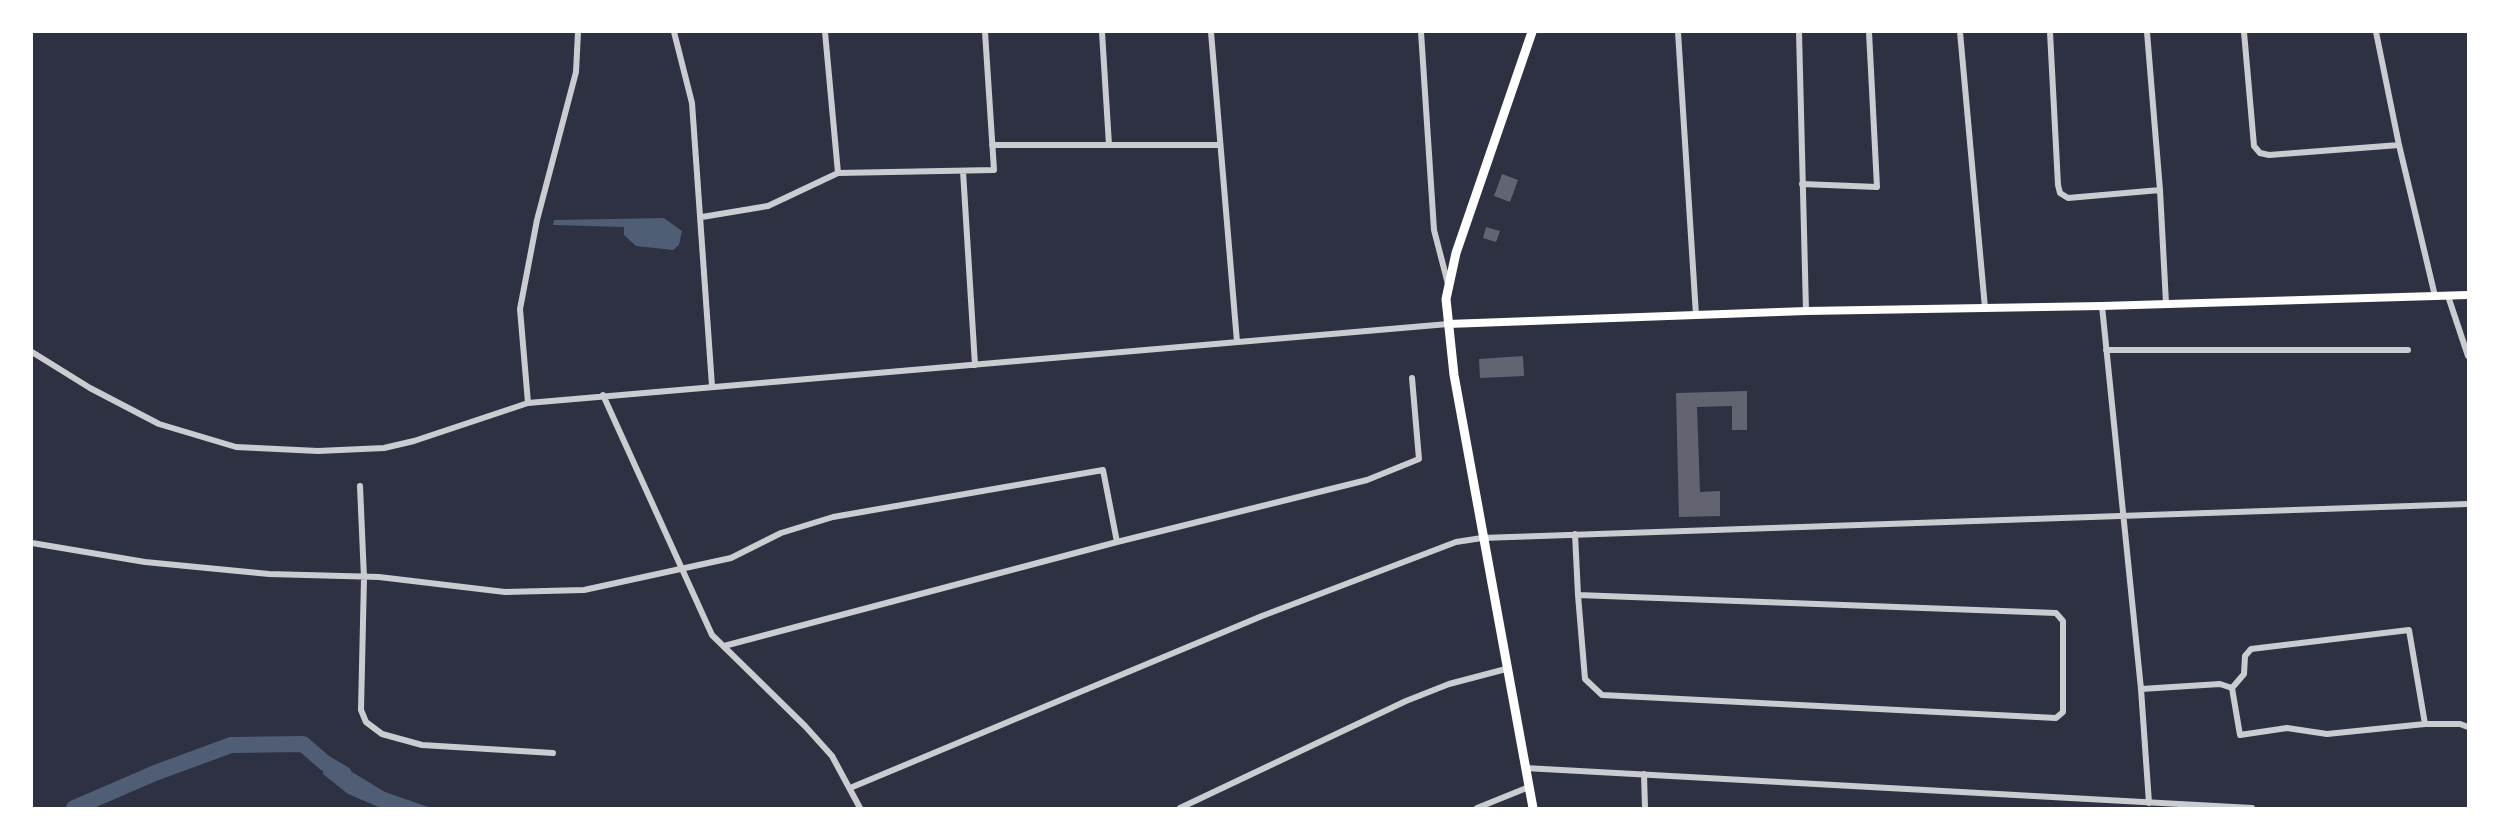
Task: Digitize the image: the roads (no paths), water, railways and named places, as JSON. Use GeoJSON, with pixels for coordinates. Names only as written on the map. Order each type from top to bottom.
{"type":"FeatureCollection","features":[{"type":"Feature","properties":{"kind":"main road"},"geometry":{"type":"LineString","coordinates":[[1532,32],[1448,284],[1446,299],[1482,538],[1533,808]]}},
{"type":"Feature","properties":{"kind":"main road"},"geometry":{"type":"LineString","coordinates":[[1448,324],[1806,311],[2102,306],[2469,295]]}},
{"type":"Feature","properties":{"kind":"street"},"geometry":{"type":"LineString","coordinates":[[528,403],[520,309],[537,220],[576,72],[578,32]]}},
{"type":"Feature","properties":{"kind":"street"},"geometry":{"type":"LineString","coordinates":[[674,32],[692,103],[702,217],[712,386]]}},
{"type":"Feature","properties":{"kind":"street"},"geometry":{"type":"LineString","coordinates":[[825,32],[838,173]]}},
{"type":"Feature","properties":{"kind":"street"},"geometry":{"type":"LineString","coordinates":[[702,217],[768,206],[838,173],[994,170],[985,32]]}},
{"type":"Feature","properties":{"kind":"street"},"geometry":{"type":"LineString","coordinates":[[1102,32],[1109,144]]}},
{"type":"Feature","properties":{"kind":"street"},"geometry":{"type":"LineString","coordinates":[[1211,32],[1237,342]]}},
{"type":"Feature","properties":{"kind":"street"},"geometry":{"type":"LineString","coordinates":[[1421,32],[1434,230],[1448,284]]}},
{"type":"Feature","properties":{"kind":"street"},"geometry":{"type":"LineString","coordinates":[[1678,32],[1696,315]]}},
{"type":"Feature","properties":{"kind":"street"},"geometry":{"type":"LineString","coordinates":[[1799,32],[1806,311]]}},
{"type":"Feature","properties":{"kind":"street"},"geometry":{"type":"LineString","coordinates":[[1802,184],[1877,186],[1869,32]]}},
{"type":"Feature","properties":{"kind":"street"},"geometry":{"type":"LineString","coordinates":[[1960,32],[1985,308]]}},
{"type":"Feature","properties":{"kind":"street"},"geometry":{"type":"LineString","coordinates":[[2050,32],[2060,193],[2068,198],[2160,190]]}},
{"type":"Feature","properties":{"kind":"street"},"geometry":{"type":"LineString","coordinates":[[2147,32],[2160,190],[2166,303]]}},
{"type":"Feature","properties":{"kind":"street"},"geometry":{"type":"LineString","coordinates":[[2244,32],[2254,146],[2260,153],[2269,155],[2398,145]]}},
{"type":"Feature","properties":{"kind":"street"},"geometry":{"type":"LineString","coordinates":[[2376,32],[2398,145],[2435,296]]}},
{"type":"Feature","properties":{"kind":"street"},"geometry":{"type":"LineString","coordinates":[[992,145],[1219,145]]}},
{"type":"Feature","properties":{"kind":"street"},"geometry":{"type":"LineString","coordinates":[[963,171],[975,365]]}},
{"type":"Feature","properties":{"kind":"street"},"geometry":{"type":"LineString","coordinates":[[2448,296],[2469,356]]}},
{"type":"Feature","properties":{"kind":"street"},"geometry":{"type":"LineString","coordinates":[[2102,306],[2141,689],[2149,803]]}},
{"type":"Feature","properties":{"kind":"street"},"geometry":{"type":"LineString","coordinates":[[32,352],[90,388],[159,424],[236,447],[318,451],[384,448],[414,441],[528,403],[1448,324]]}},
{"type":"Feature","properties":{"kind":"street"},"geometry":{"type":"LineString","coordinates":[[2106,350],[2408,350]]}},
{"type":"Feature","properties":{"kind":"street"},"geometry":{"type":"LineString","coordinates":[[724,646],[1116,542],[1367,480],[1419,459],[1412,378]]}},
{"type":"Feature","properties":{"kind":"street"},"geometry":{"type":"LineString","coordinates":[[603,395],[680,569],[712,635],[805,726],[832,756],[860,808]]}},
{"type":"Feature","properties":{"kind":"street"},"geometry":{"type":"LineString","coordinates":[[32,543],[145,562],[269,574],[364,578],[505,592],[584,590],[731,558],[781,533],[832,518],[1103,470],[1116,542]]}},
{"type":"Feature","properties":{"kind":"street"},"geometry":{"type":"LineString","coordinates":[[360,486],[364,578],[362,710],[366,722],[382,734],[422,745],[553,753]]}},
{"type":"Feature","properties":{"kind":"street"},"geometry":{"type":"LineString","coordinates":[[850,788],[1262,616],[1456,542],[1482,538],[1575,534],[2469,504]]}},
{"type":"Feature","properties":{"kind":"street"},"geometry":{"type":"LineString","coordinates":[[1575,534],[1578,595],[1585,679],[1602,695],[2056,718],[2063,712],[2063,621],[2056,613],[1578,595]]}},
{"type":"Feature","properties":{"kind":"street"},"geometry":{"type":"LineString","coordinates":[[2232,688],[2244,674],[2245,656],[2251,649],[2409,630],[2426,724]]}},
{"type":"Feature","properties":{"kind":"street"},"geometry":{"type":"LineString","coordinates":[[1180,808],[1406,701],[1449,684],[1506,669]]}},
{"type":"Feature","properties":{"kind":"street"},"geometry":{"type":"LineString","coordinates":[[2141,689],[2220,684],[2232,688]]}},
{"type":"Feature","properties":{"kind":"street"},"geometry":{"type":"LineString","coordinates":[[2232,688],[2240,735],[2288,728],[2326,734],[2426,724],[2460,724],[2469,727]]}},
{"type":"Feature","properties":{"kind":"street"},"geometry":{"type":"LineString","coordinates":[[1525,768],[2252,808]]}},
{"type":"Feature","properties":{"kind":"street"},"geometry":{"type":"LineString","coordinates":[[1644,774],[1645,808]]}},
{"type":"Feature","properties":{"kind":"street"},"geometry":{"type":"LineString","coordinates":[[1477,808],[1529,788]]}},
{"type":"Feature","properties":{"kind":"water"},"geometry":{"type":"Polygon","coordinates":[[[664,218],[682,231],[679,245],[673,250],[636,246],[624,235],[624,227],[553,225],[554,220],[664,218]]]}},
{"type":"Feature","properties":{"kind":"water"},"geometry":{"type":"Polygon","coordinates":[[[329,758],[385,792],[431,808],[381,808],[348,794],[323,774],[325,763],[329,758]]]}},
{"type":"Feature","properties":{"kind":"waterway"},"geometry":{"type":"LineString","coordinates":[[74,808],[155,773],[231,745],[303,744],[325,763],[344,774]]}}]}
